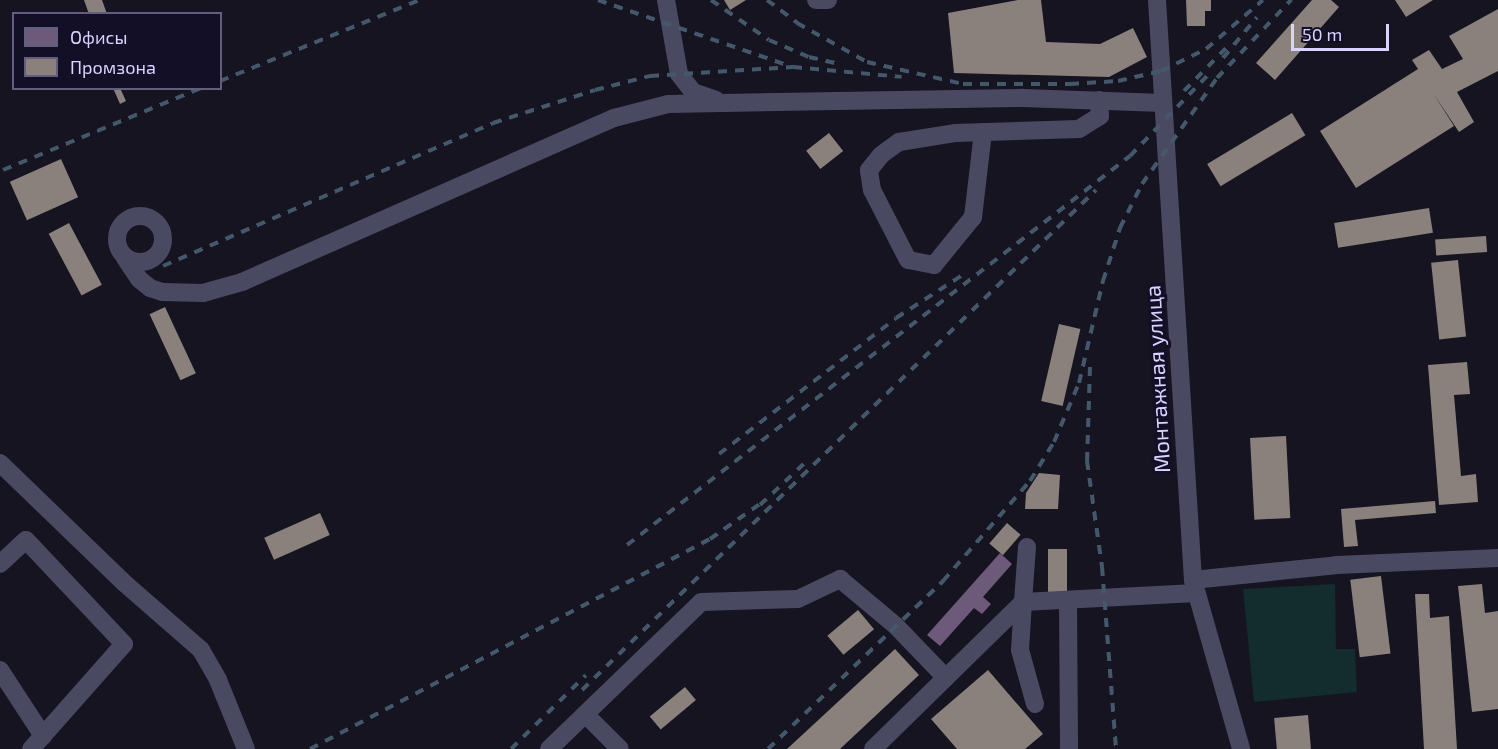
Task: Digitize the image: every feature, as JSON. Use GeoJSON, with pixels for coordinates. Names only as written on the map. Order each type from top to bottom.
{"type":"FeatureCollection","features":[{"type":"Feature","properties":{"kind":"street"},"geometry":{"type":"LineString","coordinates":[[666,0],[679,74],[693,92],[723,103]]}},
{"type":"Feature","properties":{"kind":"street"},"geometry":{"type":"LineString","coordinates":[[816,0],[828,0]]}},
{"type":"Feature","properties":{"kind":"street","name":"Монтажная улица"},"geometry":{"type":"LineString","coordinates":[[1157,0],[1194,586],[1241,749]]}},
{"type":"Feature","properties":{"kind":"street"},"geometry":{"type":"LineString","coordinates":[[125,258],[150,288],[203,293],[242,282],[614,118],[668,104],[1023,98],[1163,103]]}},
{"type":"Feature","properties":{"kind":"street"},"geometry":{"type":"LineString","coordinates":[[983,132],[973,217],[934,265],[908,260],[872,190],[869,170],[899,142],[983,132],[1079,129],[1100,116],[1099,100]]}},
{"type":"Feature","properties":{"kind":"street"},"geometry":{"type":"LineString","coordinates":[[0,464],[122,581],[201,650],[218,680],[246,749]]}},
{"type":"Feature","properties":{"kind":"street"},"geometry":{"type":"LineString","coordinates":[[0,564],[26,540],[124,644],[37,742],[0,670]]}},
{"type":"Feature","properties":{"kind":"street"},"geometry":{"type":"LineString","coordinates":[[1027,548],[1020,650],[1035,704]]}},
{"type":"Feature","properties":{"kind":"street"},"geometry":{"type":"LineString","coordinates":[[873,749],[1023,602],[1068,601],[1194,586],[1337,565],[1498,558]]}},
{"type":"Feature","properties":{"kind":"street"},"geometry":{"type":"LineString","coordinates":[[549,749],[701,602],[798,599],[840,579],[896,626],[946,678]]}},
{"type":"Feature","properties":{"kind":"street"},"geometry":{"type":"LineString","coordinates":[[1068,601],[1066,696],[1069,749]]}},
{"type":"Feature","properties":{"kind":"street"},"geometry":{"type":"LineString","coordinates":[[585,714],[620,749]]}},
{"type":"Feature","properties":{"kind":"green space"},"geometry":{"type":"Polygon","coordinates":[[[1335,584],[1336,649],[1355,649],[1357,692],[1254,702],[1243,589],[1335,584]]]}},
{"type":"Feature","properties":{"kind":"building: Офисы"},"geometry":{"type":"Polygon","coordinates":[[[1000,553],[1012,564],[983,597],[991,604],[982,614],[974,608],[940,646],[927,635],[1000,553]]]}},
{"type":"Feature","properties":{"kind":"building: Промзона"},"geometry":{"type":"Polygon","coordinates":[[[84,0],[102,0],[106,12],[88,12],[84,0]]]}},
{"type":"Feature","properties":{"kind":"building: Промзона"},"geometry":{"type":"Polygon","coordinates":[[[724,0],[746,0],[730,10],[724,0]]]}},
{"type":"Feature","properties":{"kind":"building: Промзона"},"geometry":{"type":"Polygon","coordinates":[[[1018,0],[1041,0],[1046,42],[1100,44],[1133,28],[1147,57],[1109,77],[954,73],[948,13],[1018,0]]]}},
{"type":"Feature","properties":{"kind":"building: Промзона"},"geometry":{"type":"Polygon","coordinates":[[[1186,0],[1211,0],[1211,11],[1205,11],[1205,26],[1187,26],[1186,0]]]}},
{"type":"Feature","properties":{"kind":"building: Промзона"},"geometry":{"type":"Polygon","coordinates":[[[1312,0],[1331,0],[1339,7],[1275,80],[1256,63],[1312,0]]]}},
{"type":"Feature","properties":{"kind":"building: Промзона"},"geometry":{"type":"Polygon","coordinates":[[[1395,0],[1433,0],[1406,17],[1395,0]]]}},
{"type":"Feature","properties":{"kind":"building: Промзона"},"geometry":{"type":"Polygon","coordinates":[[[1498,9],[1498,71],[1457,92],[1474,122],[1459,132],[1433,93],[1454,126],[1356,188],[1320,131],[1418,69],[1412,60],[1429,50],[1442,69],[1463,59],[1449,36],[1498,9]]]}},
{"type":"Feature","properties":{"kind":"building: Промзона"},"geometry":{"type":"Polygon","coordinates":[[[114,90],[121,90],[126,101],[120,104],[114,90]]]}},
{"type":"Feature","properties":{"kind":"building: Промзона"},"geometry":{"type":"Polygon","coordinates":[[[1292,113],[1305,135],[1221,186],[1207,164],[1292,113]]]}},
{"type":"Feature","properties":{"kind":"building: Промзона"},"geometry":{"type":"Polygon","coordinates":[[[829,133],[843,151],[820,169],[806,151],[829,133]]]}},
{"type":"Feature","properties":{"kind":"building: Промзона"},"geometry":{"type":"Polygon","coordinates":[[[61,159],[78,197],[27,220],[10,182],[61,159]]]}},
{"type":"Feature","properties":{"kind":"building: Промзона"},"geometry":{"type":"Polygon","coordinates":[[[1429,208],[1433,233],[1338,248],[1334,223],[1429,208]]]}},
{"type":"Feature","properties":{"kind":"building: Промзона"},"geometry":{"type":"Polygon","coordinates":[[[69,223],[102,285],[82,296],[49,234],[69,223]]]}},
{"type":"Feature","properties":{"kind":"building: Промзона"},"geometry":{"type":"Polygon","coordinates":[[[1486,236],[1487,252],[1436,256],[1435,240],[1486,236]]]}},
{"type":"Feature","properties":{"kind":"building: Промзона"},"geometry":{"type":"Polygon","coordinates":[[[1458,260],[1466,337],[1439,339],[1431,263],[1458,260]]]}},
{"type":"Feature","properties":{"kind":"building: Промзона"},"geometry":{"type":"Polygon","coordinates":[[[165,307],[196,373],[180,380],[150,314],[165,307]]]}},
{"type":"Feature","properties":{"kind":"building: Промзона"},"geometry":{"type":"Polygon","coordinates":[[[1059,324],[1080,329],[1063,406],[1041,401],[1059,324]]]}},
{"type":"Feature","properties":{"kind":"building: Промзона"},"geometry":{"type":"Polygon","coordinates":[[[1467,362],[1470,394],[1454,395],[1461,476],[1476,474],[1478,502],[1439,505],[1428,365],[1467,362]]]}},
{"type":"Feature","properties":{"kind":"building: Промзона"},"geometry":{"type":"Polygon","coordinates":[[[1286,436],[1290,518],[1254,520],[1250,438],[1286,436]]]}},
{"type":"Feature","properties":{"kind":"building: Промзона"},"geometry":{"type":"Polygon","coordinates":[[[1039,473],[1060,475],[1058,509],[1025,509],[1026,493],[1039,473]]]}},
{"type":"Feature","properties":{"kind":"building: Промзона"},"geometry":{"type":"Polygon","coordinates":[[[1435,501],[1436,513],[1355,520],[1358,546],[1344,547],[1341,509],[1435,501]]]}},
{"type":"Feature","properties":{"kind":"building: Промзона"},"geometry":{"type":"Polygon","coordinates":[[[320,513],[330,535],[274,560],[264,538],[320,513]]]}},
{"type":"Feature","properties":{"kind":"building: Промзона"},"geometry":{"type":"Polygon","coordinates":[[[1007,523],[1021,535],[1003,555],[989,543],[1007,523]]]}},
{"type":"Feature","properties":{"kind":"building: Промзона"},"geometry":{"type":"Polygon","coordinates":[[[1048,549],[1067,549],[1067,592],[1048,592],[1048,549]]]}},
{"type":"Feature","properties":{"kind":"building: Промзона"},"geometry":{"type":"Polygon","coordinates":[[[1381,576],[1391,653],[1360,657],[1350,580],[1381,576]]]}},
{"type":"Feature","properties":{"kind":"building: Промзона"},"geometry":{"type":"Polygon","coordinates":[[[1482,584],[1485,613],[1498,611],[1498,709],[1472,712],[1458,586],[1482,584]]]}},
{"type":"Feature","properties":{"kind":"building: Промзона"},"geometry":{"type":"Polygon","coordinates":[[[1415,594],[1429,594],[1430,618],[1449,616],[1457,749],[1424,749],[1415,594]]]}},
{"type":"Feature","properties":{"kind":"building: Промзона"},"geometry":{"type":"Polygon","coordinates":[[[858,610],[874,629],[843,655],[827,636],[858,610]]]}},
{"type":"Feature","properties":{"kind":"building: Промзона"},"geometry":{"type":"Polygon","coordinates":[[[895,649],[919,675],[840,749],[787,749],[895,649]]]}},
{"type":"Feature","properties":{"kind":"building: Промзона"},"geometry":{"type":"Polygon","coordinates":[[[988,670],[1043,734],[1025,749],[957,749],[931,719],[988,670]]]}},
{"type":"Feature","properties":{"kind":"building: Промзона"},"geometry":{"type":"Polygon","coordinates":[[[685,687],[696,700],[661,730],[650,717],[685,687]]]}},
{"type":"Feature","properties":{"kind":"building: Промзона"},"geometry":{"type":"Polygon","coordinates":[[[1308,715],[1311,749],[1277,749],[1274,718],[1308,715]]]}},
{"type":"Feature","properties":{"kind":"railway"},"geometry":{"type":"LineString","coordinates":[[222,80],[419,0]]}},
{"type":"Feature","properties":{"kind":"railway"},"geometry":{"type":"LineString","coordinates":[[598,0],[793,67],[902,77]]}},
{"type":"Feature","properties":{"kind":"railway"},"geometry":{"type":"LineString","coordinates":[[711,0],[769,40],[809,57],[839,64]]}},
{"type":"Feature","properties":{"kind":"railway"},"geometry":{"type":"LineString","coordinates":[[767,0],[797,23],[867,62],[963,84],[1070,84],[1118,81],[1161,71],[1206,49],[1263,0]]}},
{"type":"Feature","properties":{"kind":"railway"},"geometry":{"type":"LineString","coordinates":[[768,749],[943,581],[1030,481],[1054,442],[1079,383],[1103,281],[1120,228],[1142,184],[1217,78],[1291,0]]}},
{"type":"Feature","properties":{"kind":"railway"},"geometry":{"type":"LineString","coordinates":[[1223,58],[1257,17]]}},
{"type":"Feature","properties":{"kind":"railway"},"geometry":{"type":"LineString","coordinates":[[1184,91],[1226,48]]}},
{"type":"Feature","properties":{"kind":"railway"},"geometry":{"type":"LineString","coordinates":[[163,266],[493,123],[595,90],[650,76],[793,67]]}},
{"type":"Feature","properties":{"kind":"railway"},"geometry":{"type":"LineString","coordinates":[[627,545],[1130,156],[1209,74]]}},
{"type":"Feature","properties":{"kind":"railway"},"geometry":{"type":"LineString","coordinates":[[3,170],[196,90]]}},
{"type":"Feature","properties":{"kind":"railway"},"geometry":{"type":"LineString","coordinates":[[582,690],[1096,190]]}},
{"type":"Feature","properties":{"kind":"railway"},"geometry":{"type":"LineString","coordinates":[[719,454],[896,318],[967,272]]}},
{"type":"Feature","properties":{"kind":"railway"},"geometry":{"type":"LineString","coordinates":[[1090,367],[1087,461],[1102,567],[1116,749]]}},
{"type":"Feature","properties":{"kind":"railway"},"geometry":{"type":"LineString","coordinates":[[760,505],[808,460]]}},
{"type":"Feature","properties":{"kind":"railway"},"geometry":{"type":"LineString","coordinates":[[310,749],[710,539],[764,501]]}},
{"type":"Feature","properties":{"kind":"railway"},"geometry":{"type":"LineString","coordinates":[[511,749],[586,675]]}}]}
